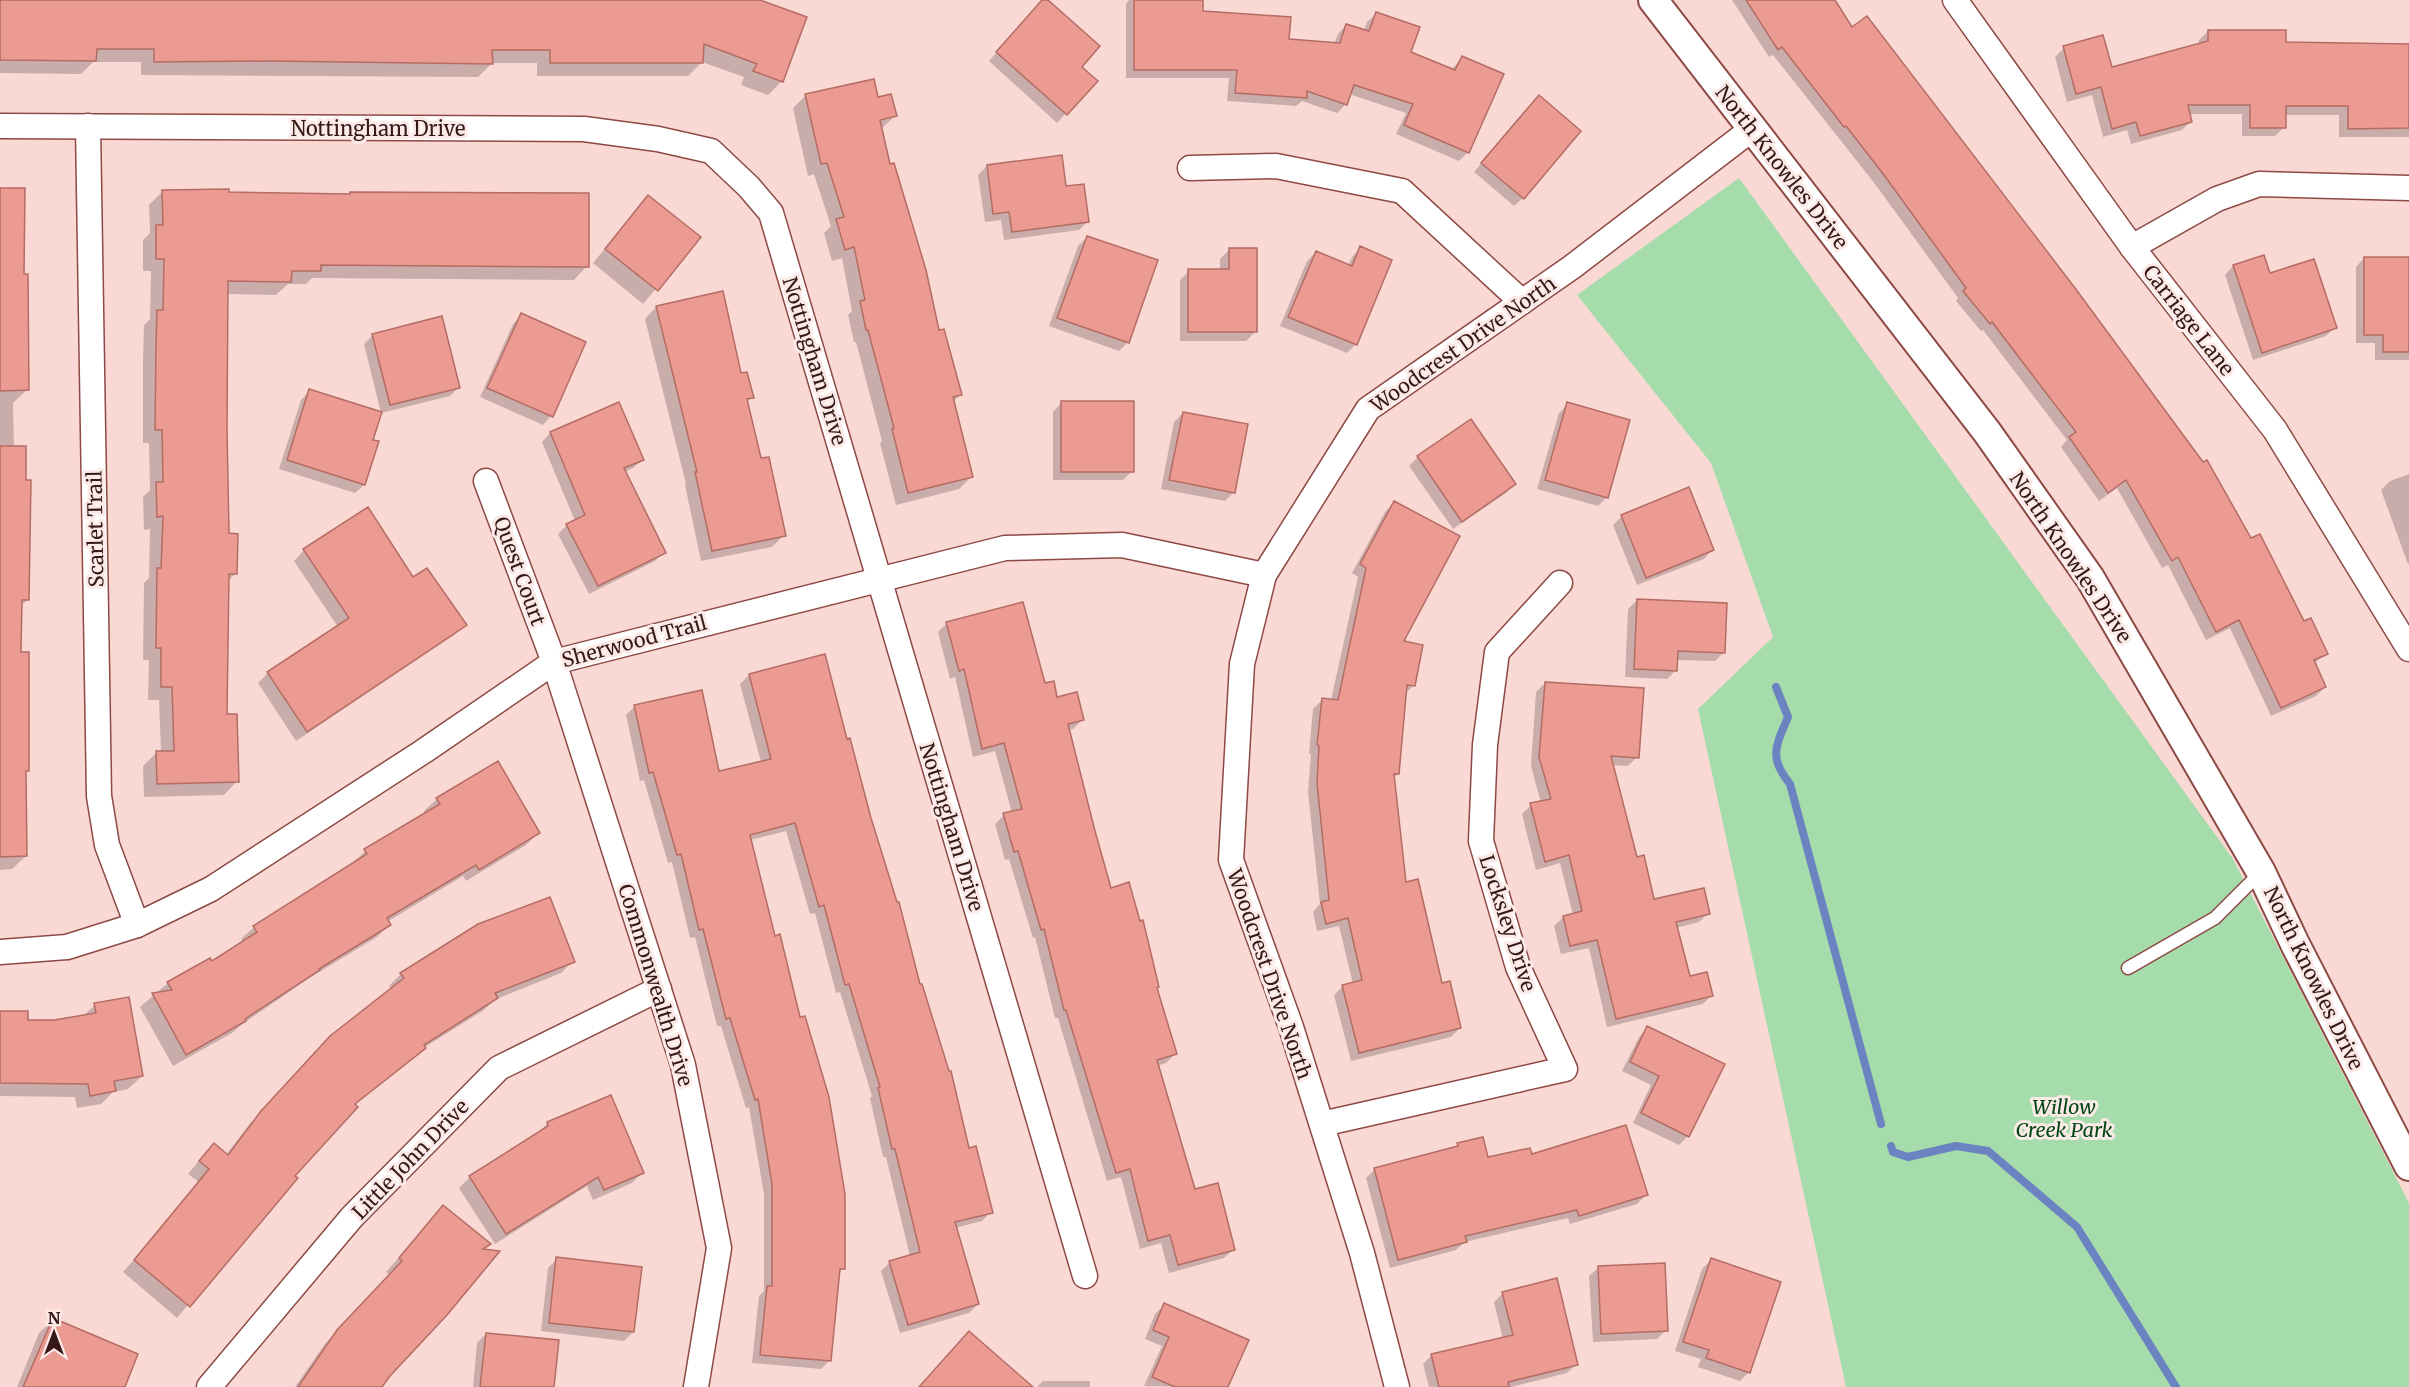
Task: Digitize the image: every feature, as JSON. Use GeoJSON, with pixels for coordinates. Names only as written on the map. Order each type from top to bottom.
{"type":"FeatureCollection","features":[{"type":"Feature","properties":{"kind":"street","name":"North Knowles Drive"},"geometry":{"type":"LineString","coordinates":[[1653,0],[1987,432],[2090,578],[2261,873],[2295,944],[2401,1131],[2409,1166]]}},
{"type":"Feature","properties":{"kind":"street","name":"Carriage Lane"},"geometry":{"type":"LineString","coordinates":[[1955,0],[2132,247],[2275,430],[2408,644]]}},
{"type":"Feature","properties":{"kind":"street","name":"Nottingham Drive"},"geometry":{"type":"LineString","coordinates":[[0,126],[584,129],[711,151],[749,187],[771,213],[1085,1276]]}},
{"type":"Feature","properties":{"kind":"street","name":"Scarlet Trail"},"geometry":{"type":"LineString","coordinates":[[88,126],[99,796],[107,845],[137,925]]}},
{"type":"Feature","properties":{"kind":"street","name":"Woodcrest Drive North"},"geometry":{"type":"LineString","coordinates":[[1397,1387],[1362,1253],[1322,1124],[1291,1028],[1231,860],[1242,664],[1264,575],[1368,409],[1572,267],[1752,129]]}},
{"type":"Feature","properties":{"kind":"street"},"geometry":{"type":"LineString","coordinates":[[1190,168],[1276,166],[1402,191],[1521,302]]}},
{"type":"Feature","properties":{"kind":"street"},"geometry":{"type":"LineString","coordinates":[[2132,247],[2217,199],[2259,184],[2409,188]]}},
{"type":"Feature","properties":{"kind":"street","name":"Quest Court"},"geometry":{"type":"LineString","coordinates":[[486,481],[554,662]]}},
{"type":"Feature","properties":{"kind":"street","name":"Sherwood Trail"},"geometry":{"type":"LineString","coordinates":[[0,952],[66,947],[137,925],[211,889],[424,752],[554,662],[1005,548],[1122,545],[1264,575]]}},
{"type":"Feature","properties":{"kind":"street","name":"Locksley Drive"},"geometry":{"type":"LineString","coordinates":[[1322,1124],[1565,1069],[1518,966],[1481,841],[1485,745],[1497,652],[1560,583]]}},
{"type":"Feature","properties":{"kind":"street","name":"Commonwealth Drive"},"geometry":{"type":"LineString","coordinates":[[554,662],[683,1065],[719,1248],[696,1387]]}},
{"type":"Feature","properties":{"kind":"street","name":"Little John Drive"},"geometry":{"type":"LineString","coordinates":[[209,1387],[352,1217],[499,1068],[659,989]]}},
{"type":"Feature","properties":{"kind":"lane"},"geometry":{"type":"LineString","coordinates":[[2128,968],[2215,918],[2261,873]]}},
{"type":"Feature","properties":{"kind":"green space","name":"Willow Creek Park"},"geometry":{"type":"Polygon","coordinates":[[[1739,178],[2233,859],[2409,1203],[2409,1387],[1846,1387],[1698,709],[1773,637],[1711,463],[1577,295],[1739,178]]]}},
{"type":"Feature","properties":{"kind":"building"},"geometry":{"type":"Polygon","coordinates":[[[0,0],[760,0],[807,17],[783,82],[753,71],[757,64],[704,44],[703,63],[550,63],[550,50],[492,50],[493,64],[154,62],[154,49],[97,49],[96,61],[0,60],[0,0]]]}},
{"type":"Feature","properties":{"kind":"building"},"geometry":{"type":"Polygon","coordinates":[[[1042,0],[1048,0],[1100,46],[1082,67],[1098,81],[1067,115],[996,52],[1042,0]]]}},
{"type":"Feature","properties":{"kind":"building"},"geometry":{"type":"Polygon","coordinates":[[[1134,0],[1203,0],[1203,11],[1291,17],[1289,39],[1340,43],[1346,24],[1369,31],[1376,12],[1420,27],[1411,52],[1455,70],[1462,56],[1504,74],[1469,153],[1404,125],[1413,104],[1354,85],[1347,105],[1307,91],[1307,98],[1235,93],[1237,70],[1134,70],[1134,0]]]}},
{"type":"Feature","properties":{"kind":"building"},"geometry":{"type":"Polygon","coordinates":[[[1746,0],[1835,0],[1852,27],[1867,16],[2075,288],[2203,462],[2207,460],[2251,538],[2260,534],[2304,621],[2311,618],[2328,654],[2314,660],[2326,687],[2281,708],[2239,620],[2216,632],[2178,557],[2172,561],[2126,480],[2108,493],[2069,437],[2076,432],[1992,322],[1990,324],[1963,291],[1966,288],[1846,126],[1844,127],[1782,47],[1778,50],[1746,0]]]}},
{"type":"Feature","properties":{"kind":"building"},"geometry":{"type":"Polygon","coordinates":[[[2208,30],[2286,30],[2286,42],[2409,44],[2409,128],[2348,129],[2348,106],[2286,106],[2286,128],[2250,128],[2250,105],[2188,105],[2192,122],[2140,136],[2136,122],[2112,129],[2101,87],[2076,94],[2063,46],[2103,35],[2112,67],[2208,41],[2208,30]]]}},
{"type":"Feature","properties":{"kind":"building"},"geometry":{"type":"Polygon","coordinates":[[[874,79],[878,97],[891,94],[897,116],[880,120],[890,164],[894,163],[926,270],[939,330],[944,329],[962,395],[953,397],[973,477],[908,493],[892,429],[894,428],[868,330],[866,330],[860,301],[865,300],[854,247],[845,250],[836,219],[844,217],[827,163],[821,164],[805,94],[874,79]]]}},
{"type":"Feature","properties":{"kind":"building"},"geometry":{"type":"Polygon","coordinates":[[[1539,95],[1581,131],[1524,199],[1481,163],[1539,95]]]}},
{"type":"Feature","properties":{"kind":"building"},"geometry":{"type":"Polygon","coordinates":[[[1062,155],[1066,186],[1084,184],[1089,222],[1012,232],[1009,212],[993,214],[987,165],[1062,155]]]}},
{"type":"Feature","properties":{"kind":"building"},"geometry":{"type":"Polygon","coordinates":[[[0,188],[25,188],[24,274],[28,274],[29,390],[0,391],[0,188]]]}},
{"type":"Feature","properties":{"kind":"building"},"geometry":{"type":"Polygon","coordinates":[[[229,189],[229,192],[350,194],[350,192],[589,193],[589,267],[321,265],[321,271],[292,271],[291,282],[228,281],[229,533],[238,534],[237,574],[229,574],[227,714],[237,714],[239,782],[157,784],[156,751],[174,751],[172,687],[161,687],[161,648],[156,648],[157,568],[161,568],[163,516],[157,517],[156,482],[163,482],[162,430],[155,430],[156,344],[157,310],[163,310],[164,259],[156,259],[156,225],[163,225],[162,190],[229,189]]]}},
{"type":"Feature","properties":{"kind":"building"},"geometry":{"type":"Polygon","coordinates":[[[648,195],[701,237],[658,291],[605,249],[648,195]]]}},
{"type":"Feature","properties":{"kind":"building"},"geometry":{"type":"Polygon","coordinates":[[[1087,236],[1158,260],[1129,343],[1057,318],[1087,236]]]}},
{"type":"Feature","properties":{"kind":"building"},"geometry":{"type":"Polygon","coordinates":[[[1360,246],[1392,260],[1357,345],[1288,317],[1316,251],[1352,266],[1360,246]]]}},
{"type":"Feature","properties":{"kind":"building"},"geometry":{"type":"Polygon","coordinates":[[[1229,248],[1257,248],[1257,332],[1188,332],[1188,269],[1229,269],[1229,248]]]}},
{"type":"Feature","properties":{"kind":"building"},"geometry":{"type":"Polygon","coordinates":[[[2264,255],[2270,273],[2314,259],[2337,328],[2262,353],[2233,265],[2264,255]]]}},
{"type":"Feature","properties":{"kind":"building"},"geometry":{"type":"Polygon","coordinates":[[[2364,257],[2409,257],[2409,352],[2383,352],[2383,335],[2364,335],[2364,257]]]}},
{"type":"Feature","properties":{"kind":"building"},"geometry":{"type":"Polygon","coordinates":[[[723,291],[741,373],[747,372],[754,398],[747,399],[761,458],[769,457],[786,536],[712,551],[695,472],[697,472],[656,306],[723,291]]]}},
{"type":"Feature","properties":{"kind":"building"},"geometry":{"type":"Polygon","coordinates":[[[521,313],[586,342],[553,417],[487,388],[521,313]]]}},
{"type":"Feature","properties":{"kind":"building"},"geometry":{"type":"Polygon","coordinates":[[[442,316],[460,388],[390,405],[372,334],[442,316]]]}},
{"type":"Feature","properties":{"kind":"building"},"geometry":{"type":"Polygon","coordinates":[[[309,389],[382,412],[373,440],[379,441],[365,485],[287,460],[309,389]]]}},
{"type":"Feature","properties":{"kind":"building"},"geometry":{"type":"Polygon","coordinates":[[[1061,401],[1134,401],[1134,472],[1061,472],[1061,401]]]}},
{"type":"Feature","properties":{"kind":"building"},"geometry":{"type":"Polygon","coordinates":[[[619,402],[644,460],[624,468],[666,553],[598,586],[566,524],[585,515],[550,432],[619,402]]]}},
{"type":"Feature","properties":{"kind":"building"},"geometry":{"type":"Polygon","coordinates":[[[1567,402],[1630,420],[1608,498],[1545,480],[1567,402]]]}},
{"type":"Feature","properties":{"kind":"building"},"geometry":{"type":"Polygon","coordinates":[[[1183,412],[1248,424],[1235,493],[1169,480],[1183,412]]]}},
{"type":"Feature","properties":{"kind":"building"},"geometry":{"type":"Polygon","coordinates":[[[1471,419],[1516,484],[1462,522],[1417,456],[1471,419]]]}},
{"type":"Feature","properties":{"kind":"building"},"geometry":{"type":"Polygon","coordinates":[[[0,446],[26,446],[26,480],[31,480],[29,600],[22,600],[21,652],[29,652],[29,771],[26,771],[27,856],[0,857],[0,446]]]}},
{"type":"Feature","properties":{"kind":"building"},"geometry":{"type":"Polygon","coordinates":[[[1689,487],[1714,550],[1646,578],[1621,515],[1689,487]]]}},
{"type":"Feature","properties":{"kind":"building"},"geometry":{"type":"Polygon","coordinates":[[[1394,501],[1460,536],[1404,641],[1423,645],[1415,686],[1407,685],[1399,774],[1394,774],[1406,882],[1418,879],[1442,983],[1450,981],[1461,1028],[1359,1053],[1342,985],[1362,980],[1348,918],[1326,924],[1321,902],[1329,900],[1317,783],[1319,746],[1317,745],[1322,698],[1338,700],[1366,568],[1360,564],[1394,501]]]}},
{"type":"Feature","properties":{"kind":"building"},"geometry":{"type":"Polygon","coordinates":[[[368,507],[413,577],[427,568],[467,625],[307,732],[267,672],[349,618],[303,549],[368,507]]]}},
{"type":"Feature","properties":{"kind":"building"},"geometry":{"type":"Polygon","coordinates":[[[1637,599],[1727,603],[1725,653],[1678,651],[1677,671],[1634,669],[1637,599]]]}},
{"type":"Feature","properties":{"kind":"building"},"geometry":{"type":"Polygon","coordinates":[[[1023,602],[1045,683],[1054,681],[1057,697],[1077,692],[1084,720],[1068,724],[1095,831],[1111,888],[1129,882],[1140,921],[1143,920],[1159,987],[1157,988],[1177,1054],[1157,1060],[1195,1189],[1218,1183],[1235,1250],[1178,1265],[1170,1235],[1148,1241],[1130,1169],[1116,1173],[1066,1010],[1064,1010],[1044,929],[1041,930],[1018,851],[1014,852],[1003,813],[1022,809],[1004,743],[982,749],[964,669],[959,671],[946,622],[1023,602]]]}},
{"type":"Feature","properties":{"kind":"building"},"geometry":{"type":"Polygon","coordinates":[[[825,654],[847,739],[850,738],[871,818],[897,902],[899,902],[920,984],[922,984],[949,1071],[951,1071],[969,1148],[976,1146],[993,1213],[955,1222],[979,1304],[908,1325],[889,1261],[920,1252],[895,1149],[892,1149],[878,1088],[880,1087],[849,984],[845,985],[824,905],[819,907],[795,823],[750,835],[775,936],[780,934],[800,1017],[805,1016],[829,1097],[845,1194],[845,1269],[840,1269],[831,1361],[760,1355],[767,1286],[772,1286],[772,1184],[758,1099],[755,1100],[730,1018],[726,1019],[703,929],[699,930],[681,854],[677,855],[653,772],[649,773],[634,705],[702,690],[719,771],[771,759],[749,674],[825,654]]]}},
{"type":"Feature","properties":{"kind":"building"},"geometry":{"type":"Polygon","coordinates":[[[1545,682],[1644,688],[1639,758],[1611,756],[1637,857],[1644,855],[1654,899],[1704,888],[1710,914],[1676,922],[1690,976],[1707,972],[1713,996],[1616,1019],[1597,940],[1570,946],[1563,916],[1582,911],[1569,855],[1545,862],[1530,803],[1551,799],[1539,757],[1545,682]]]}},
{"type":"Feature","properties":{"kind":"building"},"geometry":{"type":"Polygon","coordinates":[[[498,761],[540,833],[479,870],[476,865],[387,918],[391,925],[319,969],[245,1019],[246,1021],[186,1055],[152,993],[172,990],[167,982],[210,958],[212,961],[257,932],[253,926],[367,854],[364,849],[440,804],[436,798],[498,761]]]}},
{"type":"Feature","properties":{"kind":"building"},"geometry":{"type":"Polygon","coordinates":[[[550,897],[575,962],[495,993],[498,998],[424,1045],[426,1048],[355,1104],[358,1107],[295,1176],[298,1178],[190,1307],[134,1260],[209,1169],[199,1161],[214,1143],[228,1155],[261,1111],[330,1036],[404,978],[400,973],[478,924],[550,897]]]}},
{"type":"Feature","properties":{"kind":"building"},"geometry":{"type":"Polygon","coordinates":[[[129,997],[143,1076],[114,1081],[116,1091],[90,1096],[88,1084],[0,1083],[0,1011],[28,1011],[28,1020],[54,1020],[96,1013],[94,1003],[129,997]]]}},
{"type":"Feature","properties":{"kind":"building"},"geometry":{"type":"Polygon","coordinates":[[[1647,1026],[1725,1064],[1689,1137],[1641,1113],[1659,1076],[1630,1062],[1647,1026]]]}},
{"type":"Feature","properties":{"kind":"building"},"geometry":{"type":"Polygon","coordinates":[[[611,1095],[644,1173],[604,1190],[598,1177],[506,1234],[469,1176],[548,1126],[547,1122],[611,1095]]]}},
{"type":"Feature","properties":{"kind":"building"},"geometry":{"type":"Polygon","coordinates":[[[1626,1125],[1648,1195],[1579,1216],[1577,1210],[1465,1236],[1467,1242],[1398,1260],[1374,1168],[1458,1146],[1457,1143],[1483,1137],[1488,1157],[1530,1148],[1532,1154],[1626,1125]]]}},
{"type":"Feature","properties":{"kind":"building"},"geometry":{"type":"Polygon","coordinates":[[[443,1205],[491,1244],[483,1249],[500,1251],[447,1315],[382,1387],[298,1387],[337,1330],[402,1261],[399,1258],[443,1205]]]}},
{"type":"Feature","properties":{"kind":"building"},"geometry":{"type":"Polygon","coordinates":[[[556,1257],[642,1267],[634,1332],[549,1323],[556,1257]]]}},
{"type":"Feature","properties":{"kind":"building"},"geometry":{"type":"Polygon","coordinates":[[[1711,1258],[1781,1282],[1750,1373],[1706,1358],[1709,1350],[1683,1342],[1711,1258]]]}},
{"type":"Feature","properties":{"kind":"building"},"geometry":{"type":"Polygon","coordinates":[[[1665,1263],[1668,1331],[1601,1334],[1598,1266],[1665,1263]]]}},
{"type":"Feature","properties":{"kind":"building"},"geometry":{"type":"Polygon","coordinates":[[[1557,1278],[1578,1365],[1508,1382],[1509,1387],[1439,1387],[1431,1354],[1513,1335],[1502,1292],[1557,1278]]]}},
{"type":"Feature","properties":{"kind":"building"},"geometry":{"type":"Polygon","coordinates":[[[1164,1303],[1249,1340],[1228,1387],[1175,1387],[1152,1377],[1169,1337],[1153,1330],[1164,1303]]]}},
{"type":"Feature","properties":{"kind":"building"},"geometry":{"type":"Polygon","coordinates":[[[53,1318],[138,1354],[125,1387],[23,1387],[53,1318]]]}},
{"type":"Feature","properties":{"kind":"building"},"geometry":{"type":"Polygon","coordinates":[[[969,1331],[1033,1387],[919,1387],[969,1331]]]}},
{"type":"Feature","properties":{"kind":"building"},"geometry":{"type":"Polygon","coordinates":[[[486,1333],[559,1340],[554,1387],[480,1387],[486,1333]]]}},
{"type":"Feature","properties":{"kind":"waterway"},"geometry":{"type":"LineString","coordinates":[[1776,687],[1788,717],[1776,751],[1777,759],[1783,775],[1790,784],[1881,1124]]}},
{"type":"Feature","properties":{"kind":"waterway"},"geometry":{"type":"LineString","coordinates":[[1891,1146],[1893,1152],[1908,1157],[1956,1146],[1988,1151],[2077,1227],[2176,1387]]}}]}
